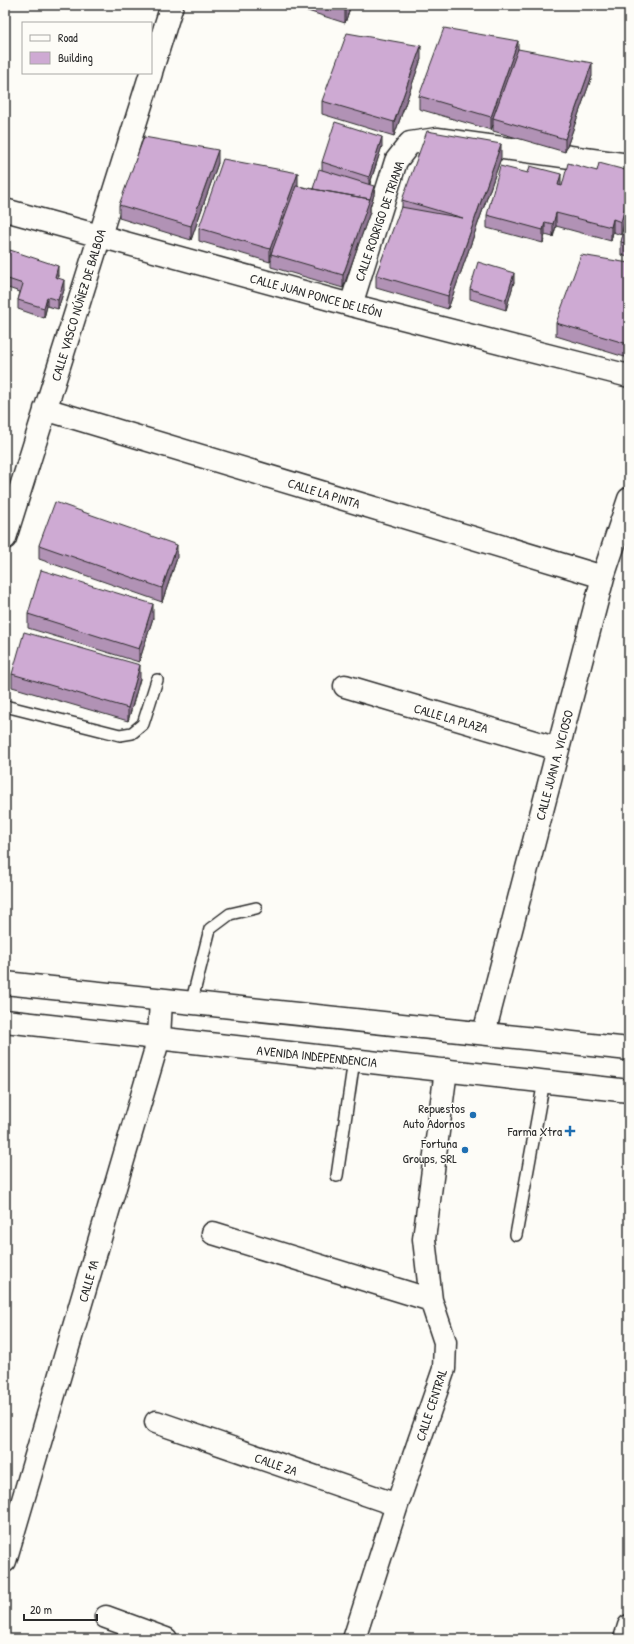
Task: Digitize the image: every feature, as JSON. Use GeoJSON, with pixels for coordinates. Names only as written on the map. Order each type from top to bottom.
{"type":"FeatureCollection","features":[{"type":"Feature","properties":{"kind":"street","name":"CALLE VASCO NÚÑEZ DE BALBOA"},"geometry":{"type":"LineString","coordinates":[[152,69],[172,5]]}},
{"type":"Feature","properties":{"kind":"street","name":"CALLE VASCO NÚÑEZ DE BALBOA"},"geometry":{"type":"LineString","coordinates":[[5,538],[150,74]]}},
{"type":"Feature","properties":{"kind":"street","name":"CALLE RODRIGO DE TRIANA"},"geometry":{"type":"LineString","coordinates":[[351,305],[396,161],[410,143],[437,139],[629,165]]}},
{"type":"Feature","properties":{"kind":"street","name":"CALLE JUAN PONCE DE LEÓN"},"geometry":{"type":"LineString","coordinates":[[5,210],[351,305],[629,376]]}},
{"type":"Feature","properties":{"kind":"street","name":"CALLE LA PINTA"},"geometry":{"type":"LineString","coordinates":[[45,409],[603,577]]}},
{"type":"Feature","properties":{"kind":"street","name":"CALLE JUAN A. VICIOSO"},"geometry":{"type":"LineString","coordinates":[[484,1033],[603,577],[629,499]]}},
{"type":"Feature","properties":{"kind":"street","name":"CALLE LA PLAZA"},"geometry":{"type":"LineString","coordinates":[[345,686],[558,749]]}},
{"type":"Feature","properties":{"kind":"street"},"geometry":{"type":"LineString","coordinates":[[5,983],[191,1004],[629,1049]]}},
{"type":"Feature","properties":{"kind":"street","name":"CALLE 1A"},"geometry":{"type":"LineString","coordinates":[[5,1560],[159,1038],[161,1000]]}},
{"type":"Feature","properties":{"kind":"street","name":"AVENIDA INDEPENDENCIA"},"geometry":{"type":"LineString","coordinates":[[5,1021],[629,1091]]}},
{"type":"Feature","properties":{"kind":"street","name":"CALLE CENTRAL"},"geometry":{"type":"LineString","coordinates":[[354,1639],[397,1505],[444,1369],[445,1342],[431,1300],[424,1239],[446,1070]]}},
{"type":"Feature","properties":{"kind":"street"},"geometry":{"type":"LineString","coordinates":[[213,1233],[431,1300]]}},
{"type":"Feature","properties":{"kind":"street","name":"CALLE 2A"},"geometry":{"type":"LineString","coordinates":[[156,1422],[397,1505]]}},
{"type":"Feature","properties":{"kind":"street"},"geometry":{"type":"LineString","coordinates":[[106,1617],[166,1639]]}},
{"type":"Feature","properties":{"kind":"street"},"geometry":{"type":"LineString","coordinates":[[625,1639],[629,1626]]}},
{"type":"Feature","properties":{"kind":"lane"},"geometry":{"type":"LineString","coordinates":[[5,706],[120,735],[132,733],[143,724],[157,680]]}},
{"type":"Feature","properties":{"kind":"lane"},"geometry":{"type":"LineString","coordinates":[[191,1004],[210,929],[230,914],[256,908]]}},
{"type":"Feature","properties":{"kind":"lane"},"geometry":{"type":"LineString","coordinates":[[337,1176],[354,1060]]}},
{"type":"Feature","properties":{"kind":"lane"},"geometry":{"type":"LineString","coordinates":[[516,1235],[544,1081]]}},
{"type":"Feature","properties":{"kind":"building"},"geometry":{"type":"Polygon","coordinates":[[[331,5],[347,5],[345,10],[331,5]]]}},
{"type":"Feature","properties":{"kind":"building"},"geometry":{"type":"Polygon","coordinates":[[[444,28],[518,41],[491,117],[419,96],[444,28]]]}},
{"type":"Feature","properties":{"kind":"building"},"geometry":{"type":"Polygon","coordinates":[[[347,33],[421,46],[394,122],[322,101],[347,33]]]}},
{"type":"Feature","properties":{"kind":"building"},"geometry":{"type":"Polygon","coordinates":[[[518,49],[592,63],[565,139],[493,118],[518,49]]]}},
{"type":"Feature","properties":{"kind":"building"},"geometry":{"type":"Polygon","coordinates":[[[335,122],[382,137],[369,177],[322,162],[335,122]]]}},
{"type":"Feature","properties":{"kind":"building"},"geometry":{"type":"Polygon","coordinates":[[[427,131],[501,144],[448,296],[376,275],[401,207],[463,218],[402,200],[427,131]]]}},
{"type":"Feature","properties":{"kind":"building"},"geometry":{"type":"Polygon","coordinates":[[[144,137],[218,150],[191,226],[119,205],[144,137]]]}},
{"type":"Feature","properties":{"kind":"building"},"geometry":{"type":"Polygon","coordinates":[[[223,159],[298,173],[270,249],[199,228],[223,159]]]}},
{"type":"Feature","properties":{"kind":"building"},"geometry":{"type":"Polygon","coordinates":[[[568,163],[597,171],[599,163],[629,171],[627,183],[629,183],[629,193],[621,222],[613,219],[611,227],[556,213],[553,224],[545,222],[543,230],[487,215],[500,166],[528,173],[530,166],[561,174],[558,185],[562,186],[568,163]]]}},
{"type":"Feature","properties":{"kind":"building"},"geometry":{"type":"Polygon","coordinates":[[[319,169],[374,186],[370,199],[313,189],[319,169]]]}},
{"type":"Feature","properties":{"kind":"building"},"geometry":{"type":"Polygon","coordinates":[[[296,186],[370,199],[343,275],[271,254],[296,186]]]}},
{"type":"Feature","properties":{"kind":"building"},"geometry":{"type":"Polygon","coordinates":[[[629,213],[629,244],[621,242],[629,213]]]}},
{"type":"Feature","properties":{"kind":"building"},"geometry":{"type":"Polygon","coordinates":[[[10,250],[58,266],[55,277],[64,280],[58,300],[47,297],[44,308],[18,300],[23,284],[5,278],[5,265],[10,250]]]}},
{"type":"Feature","properties":{"kind":"building"},"geometry":{"type":"Polygon","coordinates":[[[581,255],[629,263],[628,344],[556,323],[581,255]]]}},
{"type":"Feature","properties":{"kind":"building"},"geometry":{"type":"Polygon","coordinates":[[[478,262],[514,273],[506,300],[470,289],[478,262]]]}},
{"type":"Feature","properties":{"kind":"building"},"geometry":{"type":"Polygon","coordinates":[[[55,502],[177,545],[162,588],[39,545],[55,502]]]}},
{"type":"Feature","properties":{"kind":"building"},"geometry":{"type":"Polygon","coordinates":[[[41,570],[153,604],[139,649],[28,614],[41,570]]]}},
{"type":"Feature","properties":{"kind":"building"},"geometry":{"type":"Polygon","coordinates":[[[24,632],[140,665],[128,708],[12,674],[24,632]]]}},
{"type":"Feature","properties":{"kind":"place","name":"Repuestos Auto Adornos"},"geometry":{"type":"Point","coordinates":[473,1115]}},
{"type":"Feature","properties":{"kind":"place","name":"Farma Xtra"},"geometry":{"type":"Point","coordinates":[570,1131]}},
{"type":"Feature","properties":{"kind":"place","name":"Fortuna Groups, SRL"},"geometry":{"type":"Point","coordinates":[465,1150]}}]}
